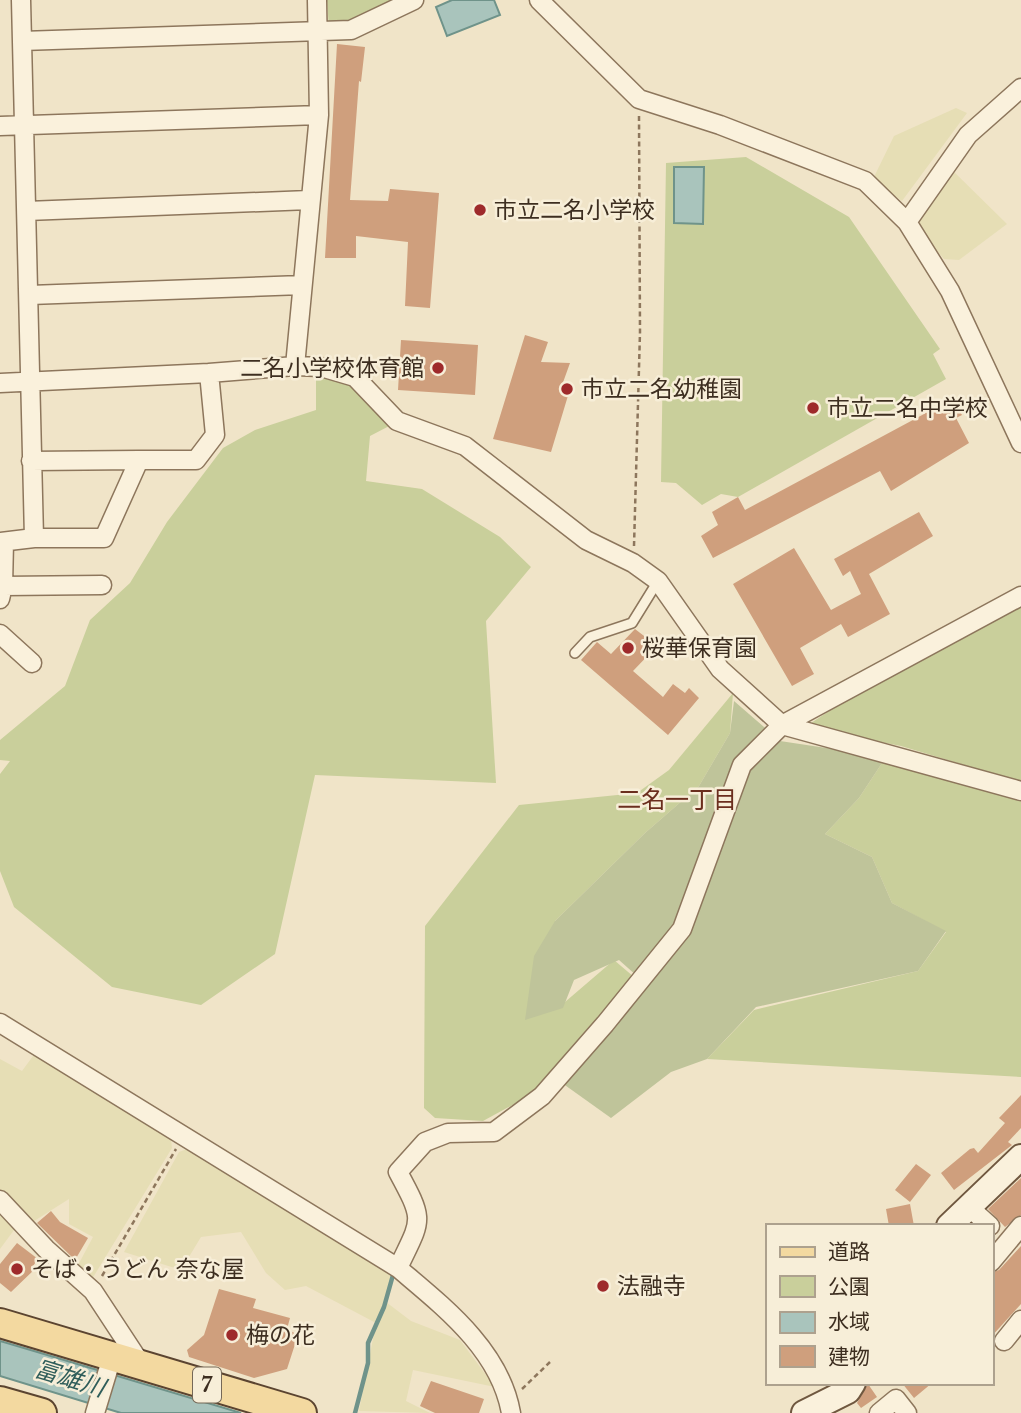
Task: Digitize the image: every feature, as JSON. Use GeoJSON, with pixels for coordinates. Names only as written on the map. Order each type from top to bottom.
{"type":"FeatureCollection","features":[{"type":"Feature","properties":{"kind":"main road","name":"7"},"geometry":{"type":"LineString","coordinates":[[0,1323],[110,1362],[141,1364],[302,1413]]}},
{"type":"Feature","properties":{"kind":"main road"},"geometry":{"type":"LineString","coordinates":[[0,1401],[42,1413]]}},
{"type":"Feature","properties":{"kind":"street"},"geometry":{"type":"LineString","coordinates":[[21,0],[34,538]]}},
{"type":"Feature","properties":{"kind":"street"},"geometry":{"type":"LineString","coordinates":[[295,366],[319,115],[317,0]]}},
{"type":"Feature","properties":{"kind":"street"},"geometry":{"type":"LineString","coordinates":[[22,41],[351,30],[414,0]]}},
{"type":"Feature","properties":{"kind":"street"},"geometry":{"type":"LineString","coordinates":[[539,0],[639,99],[720,125],[865,181],[907,222],[950,291],[1021,443]]}},
{"type":"Feature","properties":{"kind":"street"},"geometry":{"type":"LineString","coordinates":[[907,222],[968,135],[1021,88]]}},
{"type":"Feature","properties":{"kind":"street"},"geometry":{"type":"LineString","coordinates":[[0,126],[319,115]]}},
{"type":"Feature","properties":{"kind":"street"},"geometry":{"type":"LineString","coordinates":[[27,211],[309,200]]}},
{"type":"Feature","properties":{"kind":"street"},"geometry":{"type":"LineString","coordinates":[[30,295],[302,285]]}},
{"type":"Feature","properties":{"kind":"street"},"geometry":{"type":"LineString","coordinates":[[0,383],[295,366],[321,367],[355,377],[397,421],[465,446],[586,540],[634,563],[658,581],[719,669],[782,725],[1021,791]]}},
{"type":"Feature","properties":{"kind":"street"},"geometry":{"type":"LineString","coordinates":[[31,461],[196,460],[215,435],[209,373]]}},
{"type":"Feature","properties":{"kind":"street"},"geometry":{"type":"LineString","coordinates":[[102,585],[2,593],[2,542],[34,538],[104,538],[139,460]]}},
{"type":"Feature","properties":{"kind":"street"},"geometry":{"type":"LineString","coordinates":[[398,1268],[419,1223],[414,1202],[398,1171],[425,1142],[448,1132],[494,1132],[542,1096],[605,1024],[682,929],[743,765],[782,725],[1021,596]]}},
{"type":"Feature","properties":{"kind":"street"},"geometry":{"type":"LineString","coordinates":[[0,634],[32,663]]}},
{"type":"Feature","properties":{"kind":"street"},"geometry":{"type":"LineString","coordinates":[[1,1023],[398,1268],[447,1309],[487,1355],[510,1407]]}},
{"type":"Feature","properties":{"kind":"street"},"geometry":{"type":"LineString","coordinates":[[951,1224],[1021,1157]]}},
{"type":"Feature","properties":{"kind":"street"},"geometry":{"type":"LineString","coordinates":[[0,1200],[46,1250],[93,1291],[141,1364]]}},
{"type":"Feature","properties":{"kind":"street"},"geometry":{"type":"LineString","coordinates":[[968,1207],[989,1224]]}},
{"type":"Feature","properties":{"kind":"street"},"geometry":{"type":"LineString","coordinates":[[993,1260],[1021,1226]]}},
{"type":"Feature","properties":{"kind":"street"},"geometry":{"type":"LineString","coordinates":[[993,1228],[1008,1241]]}},
{"type":"Feature","properties":{"kind":"street"},"geometry":{"type":"LineString","coordinates":[[1004,1341],[1021,1320]]}},
{"type":"Feature","properties":{"kind":"street"},"geometry":{"type":"LineString","coordinates":[[96,1413],[110,1362]]}},
{"type":"Feature","properties":{"kind":"street"},"geometry":{"type":"LineString","coordinates":[[804,1413],[848,1391],[852,1385]]}},
{"type":"Feature","properties":{"kind":"street"},"geometry":{"type":"LineString","coordinates":[[879,1413],[896,1399],[906,1413]]}},
{"type":"Feature","properties":{"kind":"lane"},"geometry":{"type":"LineString","coordinates":[[575,653],[590,637],[632,623],[658,581]]}},
{"type":"Feature","properties":{"kind":"path"},"geometry":{"type":"LineString","coordinates":[[634,563],[640,332],[639,99]]}},
{"type":"Feature","properties":{"kind":"path"},"geometry":{"type":"LineString","coordinates":[[93,1291],[184,1138]]}},
{"type":"Feature","properties":{"kind":"path"},"geometry":{"type":"LineString","coordinates":[[510,1407],[550,1362]]}},
{"type":"Feature","properties":{"kind":"shaded area"},"geometry":{"type":"Polygon","coordinates":[[[956,108],[967,113],[902,201],[873,179],[894,136],[956,108]]]}},
{"type":"Feature","properties":{"kind":"shaded area"},"geometry":{"type":"Polygon","coordinates":[[[948,166],[1007,224],[959,260],[944,259],[913,223],[948,166]]]}},
{"type":"Feature","properties":{"kind":"shaded area"},"geometry":{"type":"Polygon","coordinates":[[[36,1052],[171,1139],[172,1148],[92,1279],[77,1267],[93,1237],[69,1224],[69,1199],[31,1223],[0,1191],[0,1059],[22,1071],[36,1052]]]}},
{"type":"Feature","properties":{"kind":"shaded area"},"geometry":{"type":"Polygon","coordinates":[[[187,1149],[392,1271],[386,1302],[411,1321],[460,1340],[495,1387],[413,1370],[406,1401],[430,1413],[359,1411],[376,1323],[306,1286],[285,1290],[266,1273],[241,1232],[201,1237],[181,1270],[124,1252],[179,1152],[187,1149]]]}},
{"type":"Feature","properties":{"kind":"shaded area"},"geometry":{"type":"Polygon","coordinates":[[[0,1208],[17,1226],[0,1249],[0,1208]]]}},
{"type":"Feature","properties":{"kind":"green space"},"geometry":{"type":"Polygon","coordinates":[[[327,0],[407,0],[352,25],[329,28],[327,0]]]}},
{"type":"Feature","properties":{"kind":"green space"},"geometry":{"type":"Polygon","coordinates":[[[746,157],[849,217],[940,349],[933,354],[946,379],[738,497],[721,494],[702,505],[676,483],[661,482],[666,163],[746,157]]]}},
{"type":"Feature","properties":{"kind":"green space"},"geometry":{"type":"Polygon","coordinates":[[[316,370],[349,384],[395,423],[370,436],[366,481],[422,489],[500,537],[531,567],[486,621],[496,783],[315,775],[275,954],[201,1005],[112,987],[14,907],[0,871],[0,774],[10,761],[0,760],[0,740],[65,686],[90,620],[130,583],[167,522],[223,448],[255,430],[316,410],[316,370]]]}},
{"type":"Feature","properties":{"kind":"green space"},"geometry":{"type":"Polygon","coordinates":[[[1021,602],[1021,782],[901,746],[805,727],[867,686],[1021,602]]]}},
{"type":"Feature","properties":{"kind":"green space"},"geometry":{"type":"Polygon","coordinates":[[[733,693],[730,733],[699,786],[645,833],[555,921],[558,1008],[614,960],[634,977],[529,1096],[483,1121],[435,1118],[424,1108],[425,926],[519,805],[637,793],[669,770],[733,693]]]}},
{"type":"Feature","properties":{"kind":"green space"},"geometry":{"type":"Polygon","coordinates":[[[734,701],[780,741],[886,757],[859,798],[825,834],[872,857],[892,903],[946,931],[918,971],[756,1007],[707,1059],[671,1072],[611,1118],[562,1083],[646,984],[619,960],[574,980],[563,1008],[525,1020],[534,956],[555,921],[645,833],[699,786],[730,733],[734,701]]]}},
{"type":"Feature","properties":{"kind":"green space"},"geometry":{"type":"Polygon","coordinates":[[[886,757],[1021,799],[1021,1077],[707,1059],[754,1010],[918,971],[946,932],[892,903],[872,857],[825,834],[859,798],[886,757]]]}},
{"type":"Feature","properties":{"kind":"water"},"geometry":{"type":"Polygon","coordinates":[[[452,0],[494,0],[500,15],[447,36],[436,7],[452,0]]]}},
{"type":"Feature","properties":{"kind":"water"},"geometry":{"type":"Polygon","coordinates":[[[674,167],[704,167],[703,224],[674,223],[674,167]]]}},
{"type":"Feature","properties":{"kind":"water","name":"富雄川"},"geometry":{"type":"Polygon","coordinates":[[[0,1341],[241,1413],[121,1413],[0,1376],[0,1341]]]}},
{"type":"Feature","properties":{"kind":"building"},"geometry":{"type":"Polygon","coordinates":[[[337,44],[365,47],[361,82],[359,81],[350,200],[388,201],[390,189],[439,193],[430,308],[405,306],[408,242],[356,236],[356,258],[325,258],[337,44]]]}},
{"type":"Feature","properties":{"kind":"building"},"geometry":{"type":"Polygon","coordinates":[[[525,335],[548,342],[541,362],[570,363],[561,388],[570,389],[551,452],[493,439],[525,335]]]}},
{"type":"Feature","properties":{"kind":"building","name":"二名小学校体育館"},"geometry":{"type":"Polygon","coordinates":[[[401,340],[478,345],[475,395],[398,390],[401,340]]]}},
{"type":"Feature","properties":{"kind":"building"},"geometry":{"type":"Polygon","coordinates":[[[952,399],[962,415],[956,418],[969,443],[891,491],[880,471],[713,558],[701,536],[718,525],[712,512],[738,497],[745,510],[952,399]]]}},
{"type":"Feature","properties":{"kind":"building"},"geometry":{"type":"Polygon","coordinates":[[[919,512],[933,536],[869,574],[890,614],[848,637],[841,624],[800,648],[814,674],[792,686],[733,584],[794,548],[831,610],[861,594],[850,571],[843,576],[834,559],[919,512]]]}},
{"type":"Feature","properties":{"kind":"building"},"geometry":{"type":"Polygon","coordinates":[[[635,629],[657,646],[633,671],[663,697],[673,684],[685,693],[689,688],[699,698],[668,735],[581,660],[597,642],[611,654],[635,629]]]}},
{"type":"Feature","properties":{"kind":"building"},"geometry":{"type":"Polygon","coordinates":[[[1021,1095],[1021,1128],[1008,1142],[1012,1145],[954,1190],[941,1173],[970,1149],[974,1148],[978,1153],[1005,1123],[999,1118],[1021,1095]]]}},
{"type":"Feature","properties":{"kind":"building"},"geometry":{"type":"Polygon","coordinates":[[[916,1164],[931,1175],[910,1202],[895,1190],[916,1164]]]}},
{"type":"Feature","properties":{"kind":"building"},"geometry":{"type":"Polygon","coordinates":[[[1021,1178],[1021,1215],[1005,1227],[988,1209],[1021,1178]]]}},
{"type":"Feature","properties":{"kind":"building"},"geometry":{"type":"Polygon","coordinates":[[[910,1204],[914,1224],[889,1224],[886,1209],[910,1204]]]}},
{"type":"Feature","properties":{"kind":"building"},"geometry":{"type":"Polygon","coordinates":[[[51,1211],[60,1222],[88,1238],[75,1260],[37,1223],[51,1211]]]}},
{"type":"Feature","properties":{"kind":"building"},"geometry":{"type":"Polygon","coordinates":[[[17,1243],[38,1259],[33,1266],[36,1268],[11,1292],[0,1283],[0,1264],[17,1243]]]}},
{"type":"Feature","properties":{"kind":"building"},"geometry":{"type":"Polygon","coordinates":[[[1021,1246],[1021,1304],[993,1335],[993,1272],[999,1270],[1021,1246]]]}},
{"type":"Feature","properties":{"kind":"building"},"geometry":{"type":"Polygon","coordinates":[[[219,1289],[256,1299],[253,1308],[290,1318],[287,1329],[298,1335],[287,1369],[254,1378],[189,1357],[187,1350],[204,1335],[219,1289]]]}},
{"type":"Feature","properties":{"kind":"building"},"geometry":{"type":"Polygon","coordinates":[[[431,1381],[484,1399],[479,1413],[435,1413],[420,1406],[431,1381]]]}},
{"type":"Feature","properties":{"kind":"building"},"geometry":{"type":"Polygon","coordinates":[[[869,1385],[877,1397],[861,1408],[857,1403],[869,1385]]]}},
{"type":"Feature","properties":{"kind":"building"},"geometry":{"type":"Polygon","coordinates":[[[904,1385],[930,1385],[914,1398],[904,1385]]]}},
{"type":"Feature","properties":{"kind":"waterway"},"geometry":{"type":"LineString","coordinates":[[355,1413],[368,1363],[368,1343],[384,1307],[393,1275]]}},
{"type":"Feature","properties":{"kind":"place","name":"市立二名小学校"},"geometry":{"type":"Point","coordinates":[480,210]}},
{"type":"Feature","properties":{"kind":"place","name":"二名小学校体育館"},"geometry":{"type":"Point","coordinates":[438,368]}},
{"type":"Feature","properties":{"kind":"place","name":"市立二名幼稚園"},"geometry":{"type":"Point","coordinates":[567,389]}},
{"type":"Feature","properties":{"kind":"place","name":"市立二名中学校"},"geometry":{"type":"Point","coordinates":[813,408]}},
{"type":"Feature","properties":{"kind":"place","name":"桜華保育園"},"geometry":{"type":"Point","coordinates":[628,648]}},
{"type":"Feature","properties":{"kind":"place","name":"そば・うどん 奈な屋"},"geometry":{"type":"Point","coordinates":[17,1269]}},
{"type":"Feature","properties":{"kind":"place","name":"法融寺"},"geometry":{"type":"Point","coordinates":[603,1286]}},
{"type":"Feature","properties":{"kind":"place","name":"梅の花"},"geometry":{"type":"Point","coordinates":[232,1335]}},
{"type":"Feature","properties":{"kind":"district","name":"二名一丁目"},"geometry":{"type":"Point","coordinates":[677,799]}}]}
